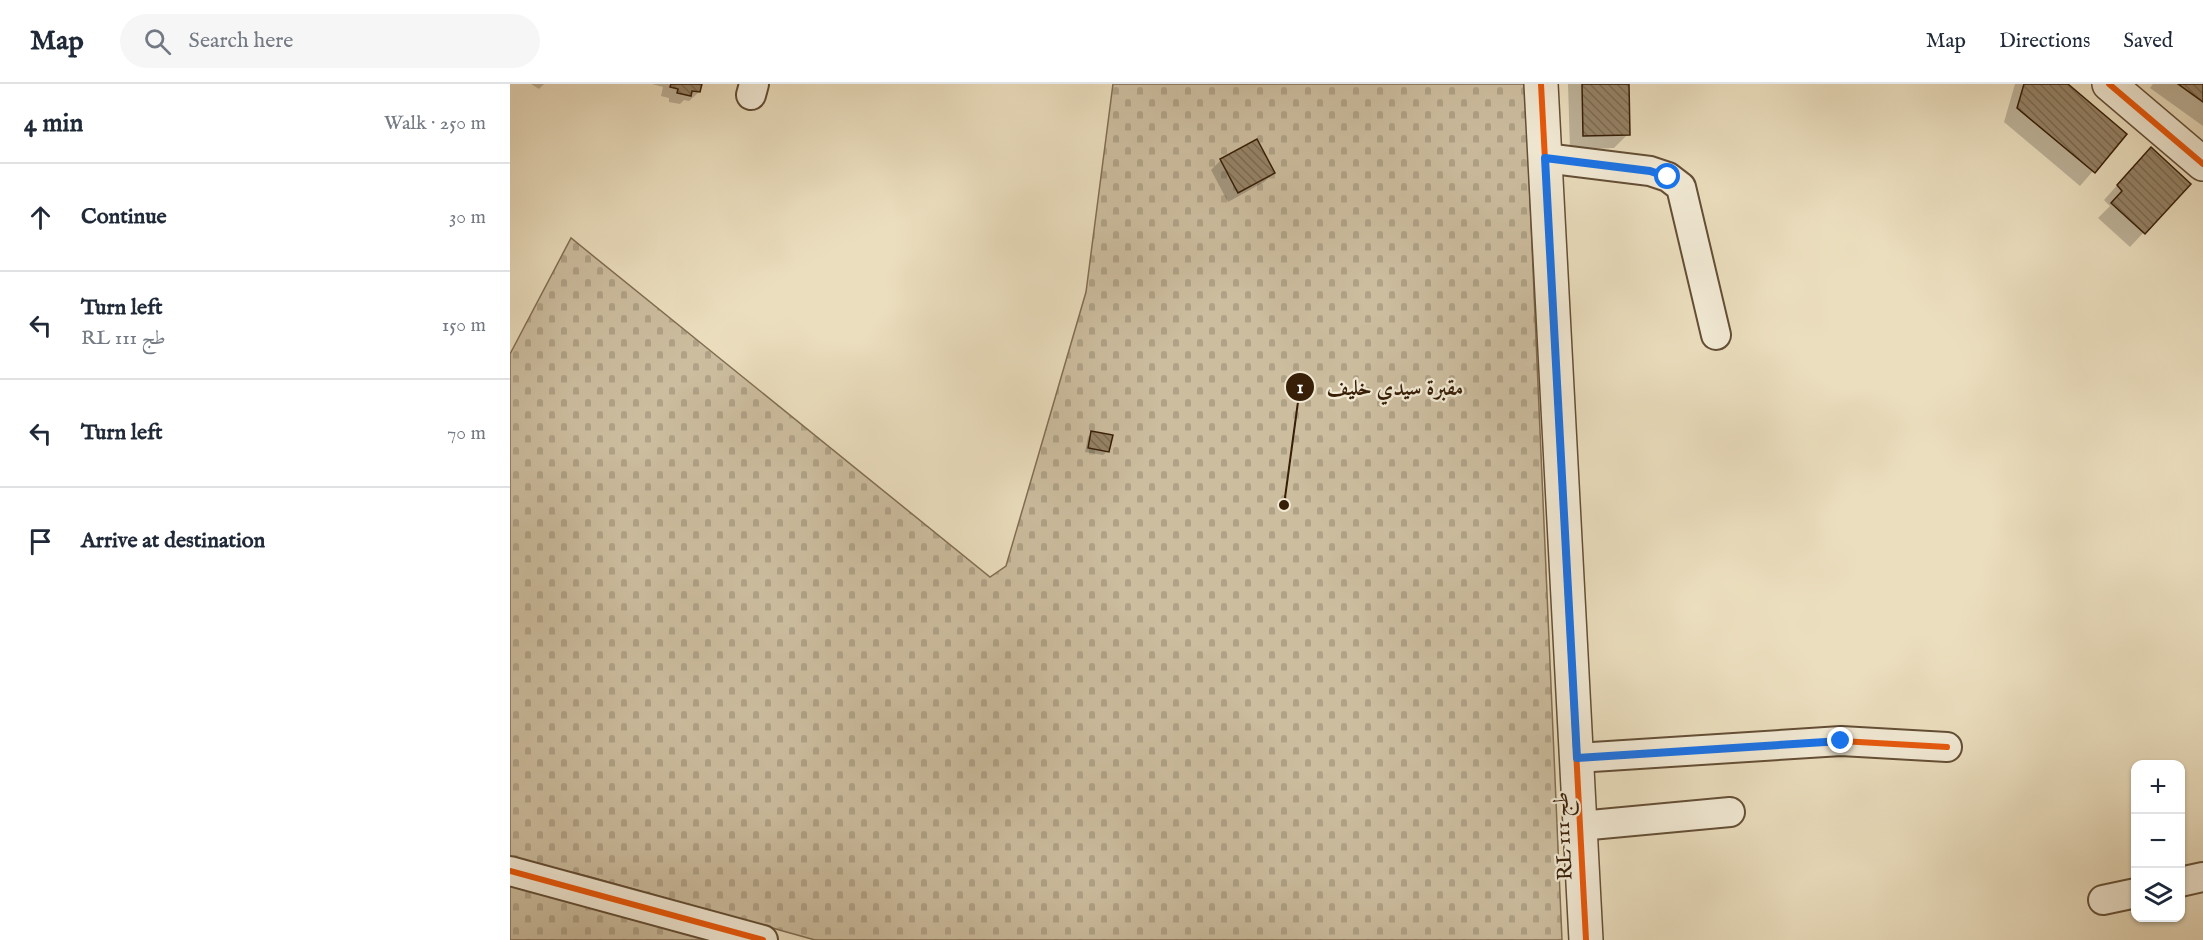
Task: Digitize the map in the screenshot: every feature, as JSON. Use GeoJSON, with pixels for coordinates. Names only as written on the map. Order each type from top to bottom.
{"type":"FeatureCollection","features":[{"type":"Feature","properties":{"kind":"street","name":"RL طج 111"},"geometry":{"type":"LineString","coordinates":[[1541,84],[1586,940]]}},
{"type":"Feature","properties":{"kind":"street"},"geometry":{"type":"LineString","coordinates":[[2109,84],[2203,164]]}},
{"type":"Feature","properties":{"kind":"street"},"geometry":{"type":"LineString","coordinates":[[1545,158],[1650,171],[1668,177],[1682,187],[1716,335]]}},
{"type":"Feature","properties":{"kind":"street"},"geometry":{"type":"LineString","coordinates":[[1577,758],[1841,741],[1947,747]]}},
{"type":"Feature","properties":{"kind":"street"},"geometry":{"type":"LineString","coordinates":[[1580,826],[1730,812]]}},
{"type":"Feature","properties":{"kind":"street"},"geometry":{"type":"LineString","coordinates":[[510,871],[764,940]]}},
{"type":"Feature","properties":{"kind":"street"},"geometry":{"type":"LineString","coordinates":[[2185,881],[2203,877]]}},
{"type":"Feature","properties":{"kind":"street"},"geometry":{"type":"LineString","coordinates":[[2103,900],[2131,894]]}},
{"type":"Feature","properties":{"kind":"green space"},"geometry":{"type":"Polygon","coordinates":[[[1113,84],[1525,84],[1562,940],[815,940],[587,876],[510,858],[510,354],[571,238],[990,577],[1006,566],[1086,292],[1113,84]]]}},
{"type":"Feature","properties":{"kind":"green space"},"geometry":{"type":"Polygon","coordinates":[[[510,882],[724,940],[510,940],[510,882]]]}},
{"type":"Feature","properties":{"kind":"building"},"geometry":{"type":"Polygon","coordinates":[[[671,84],[702,84],[700,92],[692,91],[691,96],[677,93],[678,89],[670,87],[671,84]]]}},
{"type":"Feature","properties":{"kind":"building"},"geometry":{"type":"Polygon","coordinates":[[[1582,84],[1629,84],[1630,135],[1583,136],[1582,84]]]}},
{"type":"Feature","properties":{"kind":"building"},"geometry":{"type":"Polygon","coordinates":[[[2024,84],[2068,84],[2127,134],[2095,173],[2017,108],[2024,84]]]}},
{"type":"Feature","properties":{"kind":"building"},"geometry":{"type":"Polygon","coordinates":[[[2178,84],[2203,84],[2203,102],[2178,84]]]}},
{"type":"Feature","properties":{"kind":"building"},"geometry":{"type":"Polygon","coordinates":[[[1257,139],[1275,173],[1238,193],[1220,159],[1257,139]]]}},
{"type":"Feature","properties":{"kind":"building"},"geometry":{"type":"Polygon","coordinates":[[[2151,147],[2191,184],[2145,234],[2111,203],[2122,191],[2117,185],[2151,147]]]}},
{"type":"Feature","properties":{"kind":"building"},"geometry":{"type":"Polygon","coordinates":[[[1091,431],[1113,435],[1109,452],[1088,448],[1091,431]]]}},
{"type":"Feature","properties":{"kind":"cycle path"},"geometry":{"type":"LineString","coordinates":[[1541,84],[1586,940]]}},
{"type":"Feature","properties":{"kind":"cycle path"},"geometry":{"type":"LineString","coordinates":[[2109,84],[2203,164]]}},
{"type":"Feature","properties":{"kind":"cycle path"},"geometry":{"type":"LineString","coordinates":[[1577,758],[1841,741],[1947,747]]}},
{"type":"Feature","properties":{"kind":"cycle path"},"geometry":{"type":"LineString","coordinates":[[510,871],[763,940]]}},
{"type":"Feature","properties":{"kind":"place","name":"مقبرة سيدي خليف"},"geometry":{"type":"Point","coordinates":[1284,505]}},
{"type":"Feature","properties":{"kind":"route"},"geometry":{"type":"LineString","coordinates":[[1668,177],[1650,171],[1545,158],[1577,758],[1841,741]]}}]}
